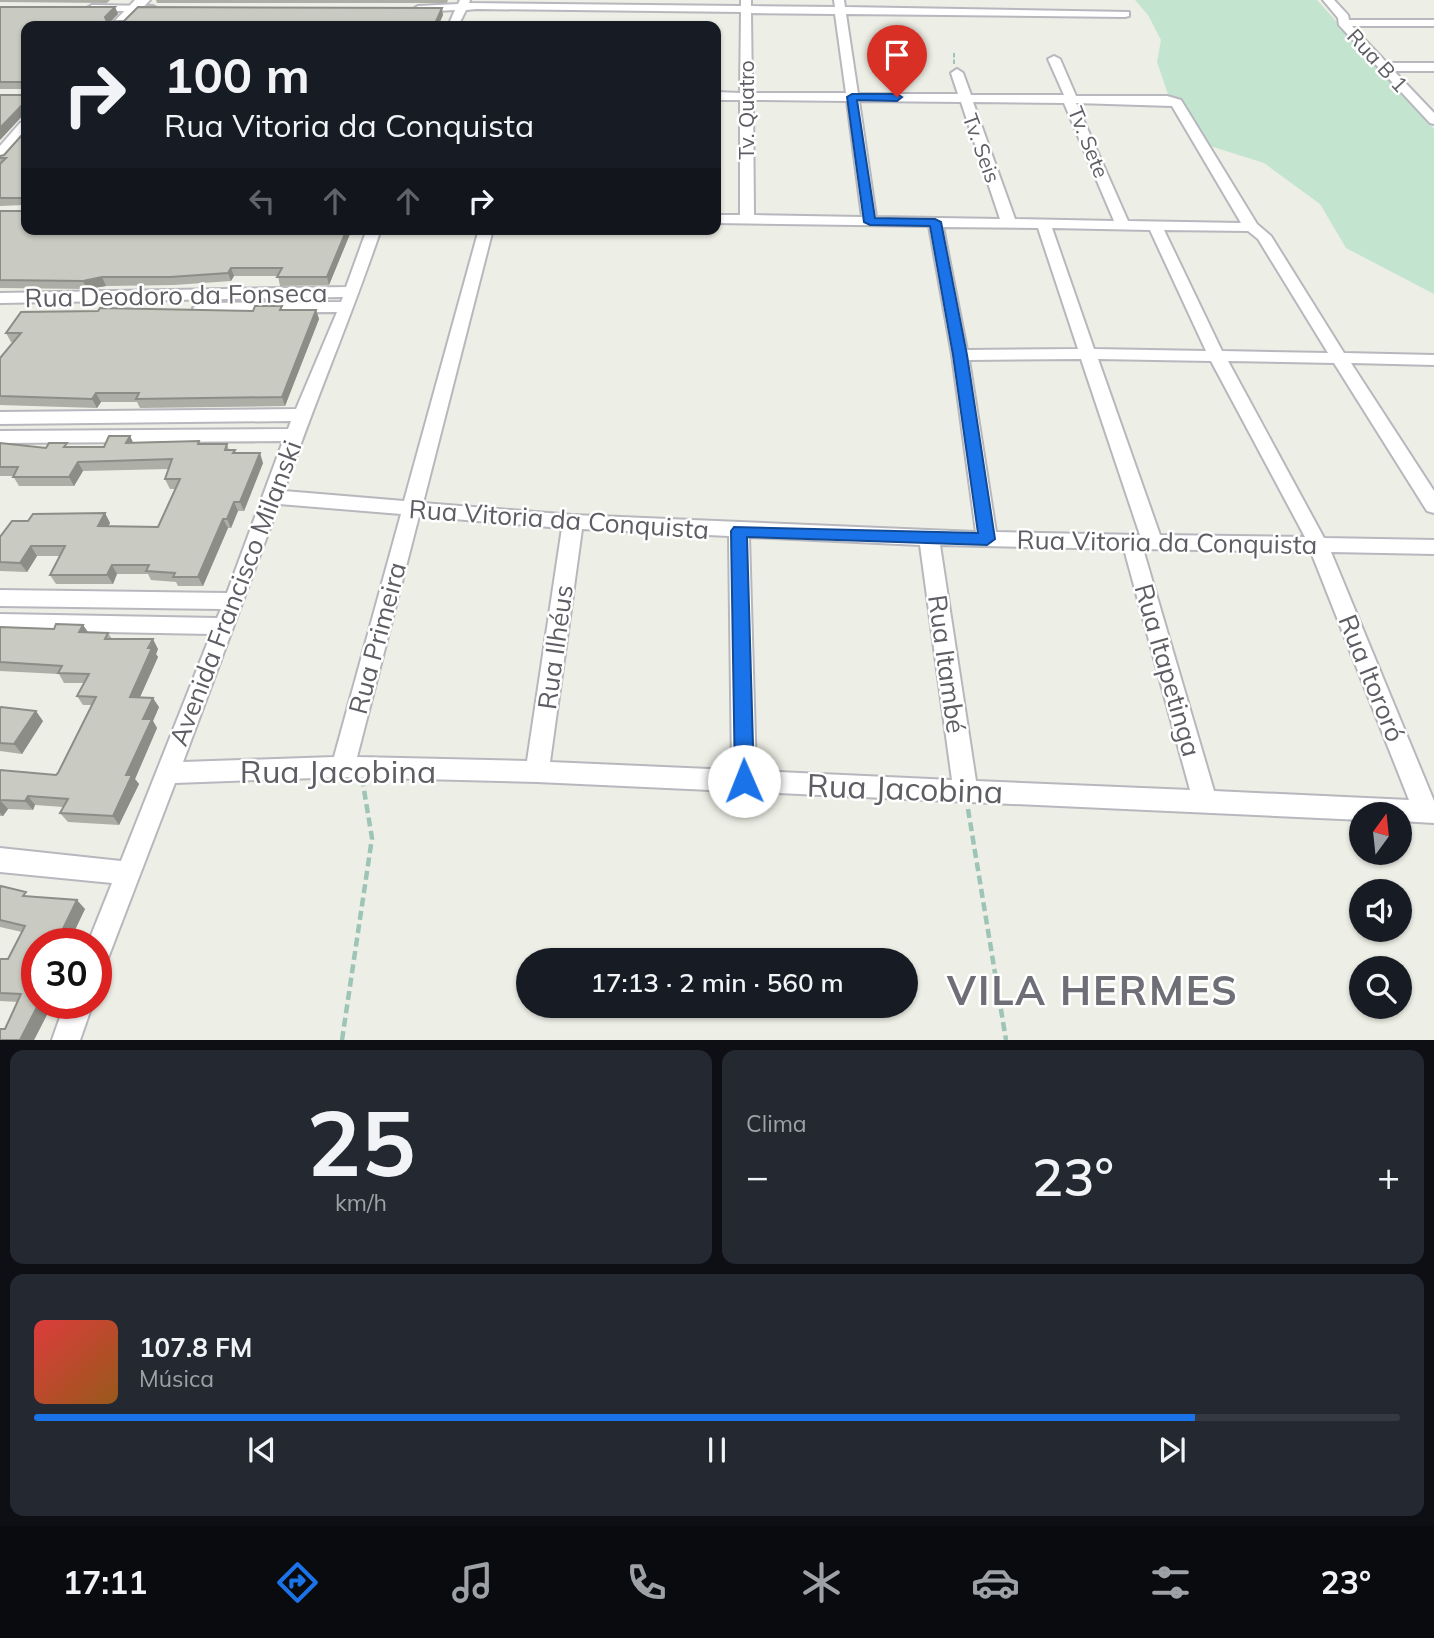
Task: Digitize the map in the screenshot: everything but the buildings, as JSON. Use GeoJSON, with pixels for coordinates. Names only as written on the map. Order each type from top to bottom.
{"type":"FeatureCollection","features":[{"type":"Feature","properties":{"kind":"street"},"geometry":{"type":"LineString","coordinates":[[934,0],[939,12]]}},
{"type":"Feature","properties":{"kind":"street"},"geometry":{"type":"LineString","coordinates":[[1029,0],[1035,12]]}},
{"type":"Feature","properties":{"kind":"street","name":"Rua B 1"},"geometry":{"type":"LineString","coordinates":[[1328,0],[1344,17],[1343,23],[1433,117]]}},
{"type":"Feature","properties":{"kind":"street"},"geometry":{"type":"LineString","coordinates":[[122,21],[138,3]]}},
{"type":"Feature","properties":{"kind":"street"},"geometry":{"type":"LineString","coordinates":[[408,6],[463,4],[647,9],[746,5],[839,6],[939,12],[1125,14]]}},
{"type":"Feature","properties":{"kind":"street"},"geometry":{"type":"LineString","coordinates":[[455,21],[463,4]]}},
{"type":"Feature","properties":{"kind":"street"},"geometry":{"type":"LineString","coordinates":[[81,5],[163,5]]}},
{"type":"Feature","properties":{"kind":"street","name":"Tv. Quatro"},"geometry":{"type":"LineString","coordinates":[[746,5],[747,220]]}},
{"type":"Feature","properties":{"kind":"street"},"geometry":{"type":"LineString","coordinates":[[839,6],[870,222]]}},
{"type":"Feature","properties":{"kind":"street"},"geometry":{"type":"LineString","coordinates":[[1343,23],[1434,23]]}},
{"type":"Feature","properties":{"kind":"street","name":"Tv. Sete"},"geometry":{"type":"LineString","coordinates":[[1054,59],[1071,98],[1070,103],[1124,225]]}},
{"type":"Feature","properties":{"kind":"street"},"geometry":{"type":"LineString","coordinates":[[1383,67],[1434,67]]}},
{"type":"Feature","properties":{"kind":"street","name":"Tv. Seis"},"geometry":{"type":"LineString","coordinates":[[957,73],[1009,223]]}},
{"type":"Feature","properties":{"kind":"street"},"geometry":{"type":"LineString","coordinates":[[721,96],[1156,98],[1177,103],[1251,227],[1264,235],[1434,506]]}},
{"type":"Feature","properties":{"kind":"street"},"geometry":{"type":"LineString","coordinates":[[0,156],[21,133]]}},
{"type":"Feature","properties":{"kind":"street"},"geometry":{"type":"LineString","coordinates":[[721,219],[1251,227]]}},
{"type":"Feature","properties":{"kind":"street"},"geometry":{"type":"LineString","coordinates":[[935,222],[960,355],[987,539]]}},
{"type":"Feature","properties":{"kind":"street","name":"Rua Itapetinga"},"geometry":{"type":"LineString","coordinates":[[1043,223],[1090,354],[1141,540],[1205,801]]}},
{"type":"Feature","properties":{"kind":"street","name":"Rua Itororó"},"geometry":{"type":"LineString","coordinates":[[1155,226],[1216,355],[1318,544],[1430,812]]}},
{"type":"Feature","properties":{"kind":"street","name":"Avenida Francisco Milanski"},"geometry":{"type":"LineString","coordinates":[[107,928],[372,235]]}},
{"type":"Feature","properties":{"kind":"street","name":"Rua Primeira"},"geometry":{"type":"LineString","coordinates":[[352,768],[410,508],[484,235]]}},
{"type":"Feature","properties":{"kind":"street","name":"Rua Deodoro da Fonseca"},"geometry":{"type":"LineString","coordinates":[[0,298],[349,300]]}},
{"type":"Feature","properties":{"kind":"street","name":"Rua Deodoro da Fonseca"},"geometry":{"type":"LineString","coordinates":[[0,309],[349,300]]}},
{"type":"Feature","properties":{"kind":"street"},"geometry":{"type":"LineString","coordinates":[[960,355],[1216,355],[1434,360]]}},
{"type":"Feature","properties":{"kind":"street"},"geometry":{"type":"LineString","coordinates":[[0,418],[303,415]]}},
{"type":"Feature","properties":{"kind":"street"},"geometry":{"type":"LineString","coordinates":[[0,437],[295,435]]}},
{"type":"Feature","properties":{"kind":"street","name":"Rua Vitoria da Conquista"},"geometry":{"type":"LineString","coordinates":[[272,497],[573,523],[739,531],[929,538],[1434,547]]}},
{"type":"Feature","properties":{"kind":"street","name":"Rua Ilhéus"},"geometry":{"type":"LineString","coordinates":[[537,772],[573,523]]}},
{"type":"Feature","properties":{"kind":"street"},"geometry":{"type":"LineString","coordinates":[[739,531],[744,781]]}},
{"type":"Feature","properties":{"kind":"street","name":"Rua Itambé"},"geometry":{"type":"LineString","coordinates":[[929,538],[965,790]]}},
{"type":"Feature","properties":{"kind":"street"},"geometry":{"type":"LineString","coordinates":[[0,598],[233,601]]}},
{"type":"Feature","properties":{"kind":"street"},"geometry":{"type":"LineString","coordinates":[[0,622],[223,626]]}},
{"type":"Feature","properties":{"kind":"street","name":"Rua Jacobina"},"geometry":{"type":"LineString","coordinates":[[166,773],[352,768],[537,772],[1430,812]]}},
{"type":"Feature","properties":{"kind":"street"},"geometry":{"type":"LineString","coordinates":[[0,860],[127,873]]}},
{"type":"Feature","properties":{"kind":"street"},"geometry":{"type":"LineString","coordinates":[[66,1040],[73,1019]]}},
{"type":"Feature","properties":{"kind":"path"},"geometry":{"type":"LineString","coordinates":[[342,1040],[372,838],[352,768]]}},
{"type":"Feature","properties":{"kind":"path"},"geometry":{"type":"LineString","coordinates":[[965,790],[1006,1040]]}},
{"type":"Feature","properties":{"kind":"green space"},"geometry":{"type":"Polygon","coordinates":[[[1135,0],[1317,0],[1434,129],[1434,294],[1346,248],[1320,204],[1264,163],[1191,140],[1172,106],[1157,62],[1161,40],[1148,15],[1135,0]]]}},
{"type":"Feature","properties":{"kind":"district","name":"VILA HERMES"},"geometry":{"type":"Point","coordinates":[1093,990]}},
{"type":"Feature","properties":{"kind":"route"},"geometry":{"type":"LineString","coordinates":[[744,781],[739,531],[987,539],[960,355],[935,222],[870,222],[852,97],[897,97]]}}]}
